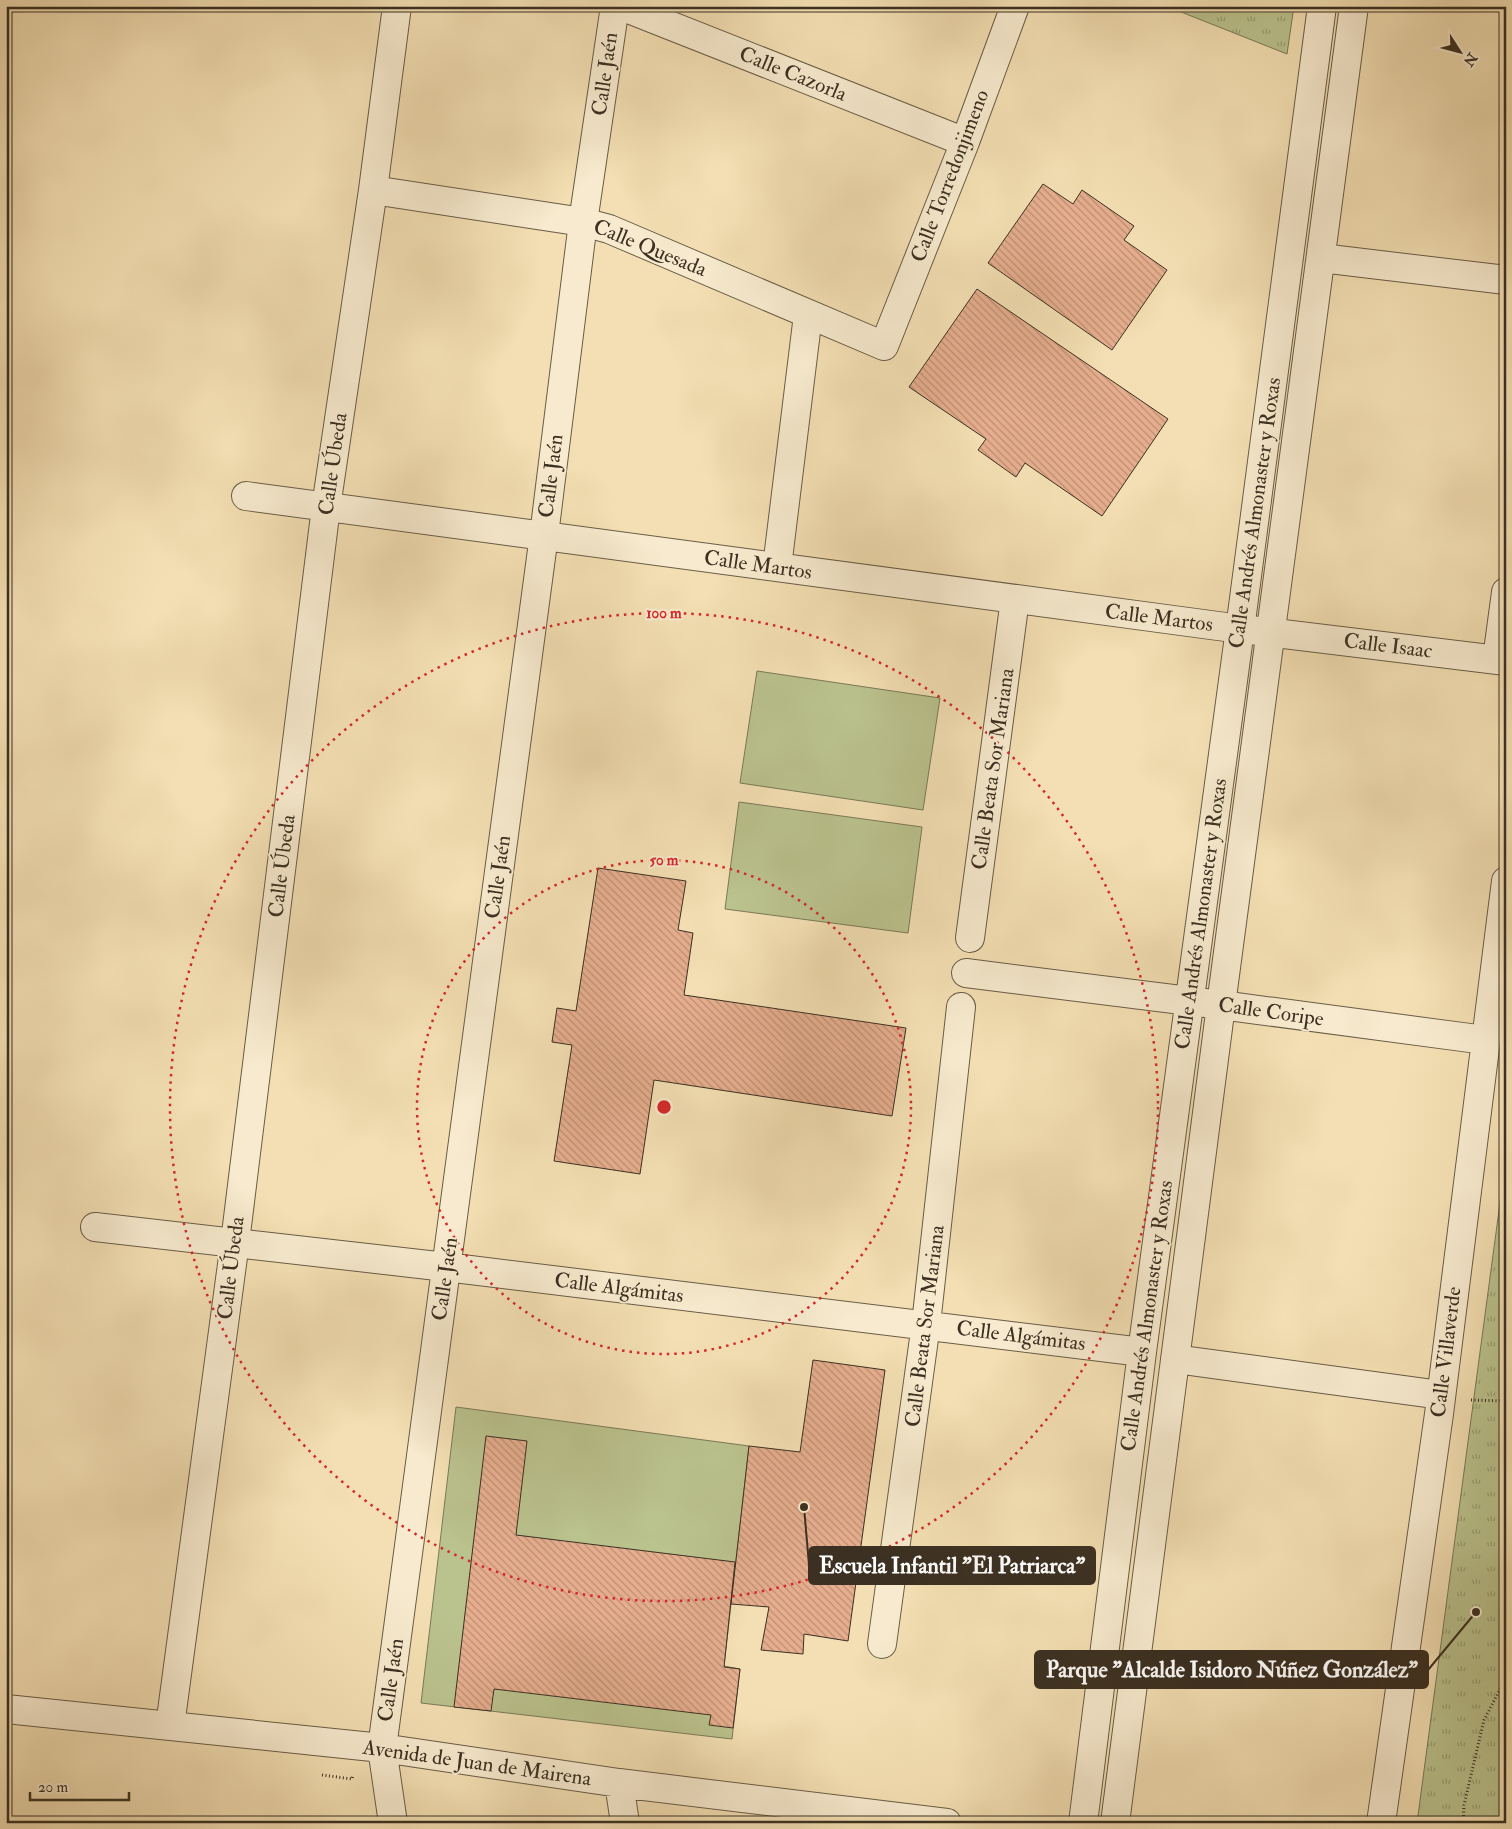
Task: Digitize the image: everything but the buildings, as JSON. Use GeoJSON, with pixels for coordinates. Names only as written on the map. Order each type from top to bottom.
{"type":"FeatureCollection","features":[{"type":"Feature","properties":{"kind":"street","name":"Calle Úbeda"},"geometry":{"type":"LineString","coordinates":[[170,1726],[235,1242],[326,508],[373,190],[396,6]]}},
{"type":"Feature","properties":{"kind":"street","name":"Calle Jaén"},"geometry":{"type":"LineString","coordinates":[[393,1823],[382,1748],[544,535],[583,222],[615,6]]}},
{"type":"Feature","properties":{"kind":"street","name":"Calle Cazorla"},"geometry":{"type":"LineString","coordinates":[[621,6],[965,142]]}},
{"type":"Feature","properties":{"kind":"street","name":"Calle Torredonjimeno"},"geometry":{"type":"LineString","coordinates":[[884,346],[965,142],[1016,6]]}},
{"type":"Feature","properties":{"kind":"street","name":"Calle Andrés Almonaster y Roxas"},"geometry":{"type":"LineString","coordinates":[[1083,1823],[1142,1352],[1322,6]]}},
{"type":"Feature","properties":{"kind":"street","name":"Calle Andrés Almonaster y Roxas"},"geometry":{"type":"LineString","coordinates":[[1115,1823],[1270,632],[1354,6]]}},
{"type":"Feature","properties":{"kind":"street","name":"Calle Quesada"},"geometry":{"type":"LineString","coordinates":[[373,190],[583,222],[628,236],[808,315],[884,346]]}},
{"type":"Feature","properties":{"kind":"street"},"geometry":{"type":"LineString","coordinates":[[1321,258],[1506,280]]}},
{"type":"Feature","properties":{"kind":"street"},"geometry":{"type":"LineString","coordinates":[[777,568],[808,315]]}},
{"type":"Feature","properties":{"kind":"street","name":"Calle Martos"},"geometry":{"type":"LineString","coordinates":[[246,496],[1270,632]]}},
{"type":"Feature","properties":{"kind":"street"},"geometry":{"type":"LineString","coordinates":[[1501,660],[1506,592]]}},
{"type":"Feature","properties":{"kind":"street","name":"Calle Beata Sor Mariana"},"geometry":{"type":"LineString","coordinates":[[970,938],[1015,599]]}},
{"type":"Feature","properties":{"kind":"street","name":"Calle Isaac"},"geometry":{"type":"LineString","coordinates":[[1270,632],[1501,660]]}},
{"type":"Feature","properties":{"kind":"street","name":"Calle Villaverde"},"geometry":{"type":"LineString","coordinates":[[1381,1823],[1441,1395],[1506,881]]}},
{"type":"Feature","properties":{"kind":"street","name":"Calle Coripe"},"geometry":{"type":"LineString","coordinates":[[966,974],[1485,1040]]}},
{"type":"Feature","properties":{"kind":"street","name":"Calle Beata Sor Mariana"},"geometry":{"type":"LineString","coordinates":[[882,1644],[926,1324],[962,1007]]}},
{"type":"Feature","properties":{"kind":"street","name":"Calle Algámitas"},"geometry":{"type":"LineString","coordinates":[[95,1227],[926,1324],[1142,1352]]}},
{"type":"Feature","properties":{"kind":"street"},"geometry":{"type":"LineString","coordinates":[[1175,1359],[1441,1395]]}},
{"type":"Feature","properties":{"kind":"street","name":"Avenida de Juan de Mairena"},"geometry":{"type":"LineString","coordinates":[[6,1709],[382,1748],[862,1818],[947,1823]]}},
{"type":"Feature","properties":{"kind":"street"},"geometry":{"type":"LineString","coordinates":[[619,1783],[625,1823]]}},
{"type":"Feature","properties":{"kind":"path"},"geometry":{"type":"LineString","coordinates":[[1463,1823],[1464,1805],[1484,1720],[1506,1678]]}},
{"type":"Feature","properties":{"kind":"green space"},"geometry":{"type":"Polygon","coordinates":[[[1166,6],[1294,6],[1287,54],[1166,6]]]}},
{"type":"Feature","properties":{"kind":"green space"},"geometry":{"type":"Polygon","coordinates":[[[757,671],[940,698],[923,810],[740,783],[757,671]]]}},
{"type":"Feature","properties":{"kind":"green space"},"geometry":{"type":"Polygon","coordinates":[[[739,802],[922,827],[908,933],[725,909],[739,802]]]}},
{"type":"Feature","properties":{"kind":"green space"},"geometry":{"type":"Polygon","coordinates":[[[1506,1158],[1506,1823],[1417,1823],[1506,1158]]]}},
{"type":"Feature","properties":{"kind":"green space"},"geometry":{"type":"Polygon","coordinates":[[[456,1407],[749,1446],[724,1666],[740,1669],[732,1739],[421,1703],[456,1407]]]}},
{"type":"Feature","properties":{"kind":"place","name":"Escuela Infantil \"El Patriarca\""},"geometry":{"type":"Point","coordinates":[804,1507]}},
{"type":"Feature","properties":{"kind":"place","name":"Parque \"Alcalde Isidoro Núñez González\""},"geometry":{"type":"Point","coordinates":[1476,1612]}}]}
